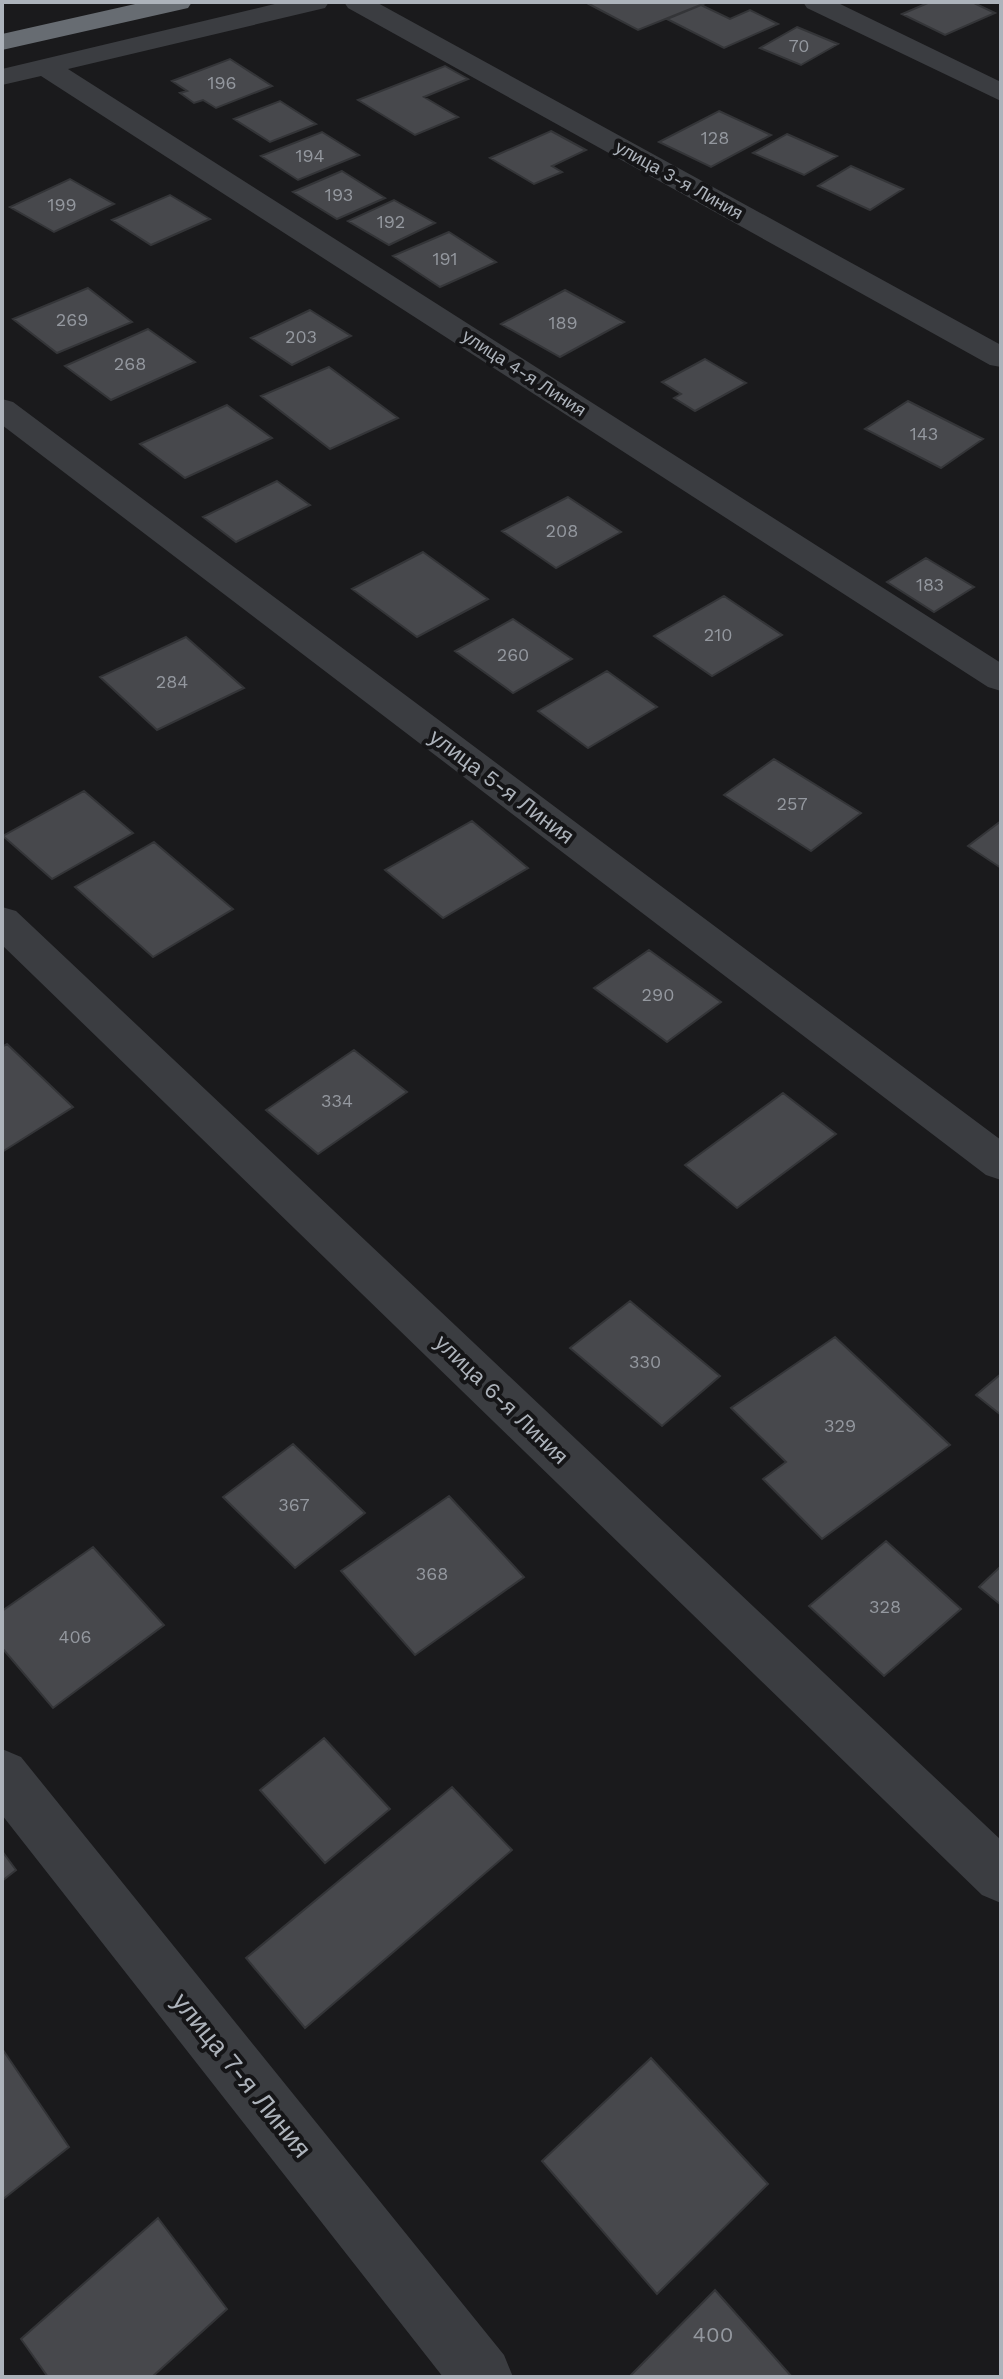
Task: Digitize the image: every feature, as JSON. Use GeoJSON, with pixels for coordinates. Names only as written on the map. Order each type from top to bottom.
{"type":"FeatureCollection","features":[{"type":"Feature","properties":{"kind":"highway"},"geometry":{"type":"LineString","coordinates":[[2,26],[87,2]]}},
{"type":"Feature","properties":{"kind":"highway"},"geometry":{"type":"LineString","coordinates":[[2,42],[179,2]]}},
{"type":"Feature","properties":{"kind":"street"},"geometry":{"type":"LineString","coordinates":[[2,77],[316,2]]}},
{"type":"Feature","properties":{"kind":"street","name":"улица 3-я Линия"},"geometry":{"type":"LineString","coordinates":[[357,2],[1001,358]]}},
{"type":"Feature","properties":{"kind":"street"},"geometry":{"type":"LineString","coordinates":[[816,2],[1001,93]]}},
{"type":"Feature","properties":{"kind":"street","name":"улица 4-я Линия"},"geometry":{"type":"LineString","coordinates":[[46,67],[1001,679]]}},
{"type":"Feature","properties":{"kind":"street","name":"улица 5-я Линия"},"geometry":{"type":"LineString","coordinates":[[2,409],[1001,1163]]}},
{"type":"Feature","properties":{"kind":"street","name":"улица 6-я Линия"},"geometry":{"type":"LineString","coordinates":[[2,921],[1001,1877]]}},
{"type":"Feature","properties":{"kind":"street","name":"улица 7-я Линия"},"geometry":{"type":"LineString","coordinates":[[2,1774],[482,2377]]}},
{"type":"Feature","properties":{"kind":"building"},"geometry":{"type":"Polygon","coordinates":[[[585,2],[708,2],[638,30],[585,2]]]}},
{"type":"Feature","properties":{"kind":"building"},"geometry":{"type":"Polygon","coordinates":[[[930,2],[972,2],[995,13],[945,35],[902,14],[930,2]]]}},
{"type":"Feature","properties":{"kind":"building"},"geometry":{"type":"Polygon","coordinates":[[[701,5],[730,19],[750,10],[778,24],[724,48],[667,19],[701,5]]]}},
{"type":"Feature","properties":{"kind":"building"},"geometry":{"type":"Polygon","coordinates":[[[797,27],[838,44],[801,65],[760,48],[797,27]]]}},
{"type":"Feature","properties":{"kind":"building"},"geometry":{"type":"Polygon","coordinates":[[[230,59],[272,86],[216,108],[203,100],[194,103],[180,93],[187,91],[172,81],[230,59]]]}},
{"type":"Feature","properties":{"kind":"building"},"geometry":{"type":"Polygon","coordinates":[[[445,66],[468,79],[424,97],[458,117],[415,135],[358,100],[445,66]]]}},
{"type":"Feature","properties":{"kind":"building"},"geometry":{"type":"Polygon","coordinates":[[[280,101],[316,124],[270,142],[234,119],[280,101]]]}},
{"type":"Feature","properties":{"kind":"building"},"geometry":{"type":"Polygon","coordinates":[[[719,111],[771,135],[711,167],[659,142],[719,111]]]}},
{"type":"Feature","properties":{"kind":"building"},"geometry":{"type":"Polygon","coordinates":[[[551,131],[586,150],[552,166],[562,172],[534,184],[490,158],[551,131]]]}},
{"type":"Feature","properties":{"kind":"building"},"geometry":{"type":"Polygon","coordinates":[[[322,132],[359,155],[298,180],[261,156],[322,132]]]}},
{"type":"Feature","properties":{"kind":"building"},"geometry":{"type":"Polygon","coordinates":[[[787,134],[837,156],[804,175],[753,153],[787,134]]]}},
{"type":"Feature","properties":{"kind":"building"},"geometry":{"type":"Polygon","coordinates":[[[851,166],[903,189],[870,210],[818,186],[851,166]]]}},
{"type":"Feature","properties":{"kind":"building"},"geometry":{"type":"Polygon","coordinates":[[[342,171],[385,198],[337,219],[293,192],[342,171]]]}},
{"type":"Feature","properties":{"kind":"building"},"geometry":{"type":"Polygon","coordinates":[[[70,179],[114,204],[54,232],[10,207],[70,179]]]}},
{"type":"Feature","properties":{"kind":"building"},"geometry":{"type":"Polygon","coordinates":[[[170,195],[210,219],[151,245],[112,220],[170,195]]]}},
{"type":"Feature","properties":{"kind":"building"},"geometry":{"type":"Polygon","coordinates":[[[394,200],[435,223],[389,245],[348,221],[394,200]]]}},
{"type":"Feature","properties":{"kind":"building"},"geometry":{"type":"Polygon","coordinates":[[[449,232],[496,262],[440,287],[393,256],[449,232]]]}},
{"type":"Feature","properties":{"kind":"building"},"geometry":{"type":"Polygon","coordinates":[[[88,288],[132,322],[57,353],[13,319],[88,288]]]}},
{"type":"Feature","properties":{"kind":"building"},"geometry":{"type":"Polygon","coordinates":[[[565,290],[624,322],[560,357],[501,324],[565,290]]]}},
{"type":"Feature","properties":{"kind":"building"},"geometry":{"type":"Polygon","coordinates":[[[310,310],[351,336],[292,365],[251,338],[310,310]]]}},
{"type":"Feature","properties":{"kind":"building"},"geometry":{"type":"Polygon","coordinates":[[[148,329],[195,362],[111,400],[65,366],[148,329]]]}},
{"type":"Feature","properties":{"kind":"building"},"geometry":{"type":"Polygon","coordinates":[[[705,359],[746,383],[695,411],[674,398],[681,394],[662,382],[705,359]]]}},
{"type":"Feature","properties":{"kind":"building"},"geometry":{"type":"Polygon","coordinates":[[[329,367],[398,418],[330,449],[261,396],[329,367]]]}},
{"type":"Feature","properties":{"kind":"building"},"geometry":{"type":"Polygon","coordinates":[[[908,401],[983,439],[941,468],[865,429],[908,401]]]}},
{"type":"Feature","properties":{"kind":"building"},"geometry":{"type":"Polygon","coordinates":[[[227,405],[272,438],[185,478],[140,444],[227,405]]]}},
{"type":"Feature","properties":{"kind":"building"},"geometry":{"type":"Polygon","coordinates":[[[277,481],[310,505],[236,542],[203,517],[277,481]]]}},
{"type":"Feature","properties":{"kind":"building"},"geometry":{"type":"Polygon","coordinates":[[[568,497],[621,532],[556,568],[502,531],[568,497]]]}},
{"type":"Feature","properties":{"kind":"building"},"geometry":{"type":"Polygon","coordinates":[[[423,552],[488,599],[417,637],[352,589],[423,552]]]}},
{"type":"Feature","properties":{"kind":"building"},"geometry":{"type":"Polygon","coordinates":[[[926,558],[974,587],[934,612],[887,582],[926,558]]]}},
{"type":"Feature","properties":{"kind":"building"},"geometry":{"type":"Polygon","coordinates":[[[724,596],[782,635],[712,676],[654,636],[724,596]]]}},
{"type":"Feature","properties":{"kind":"building"},"geometry":{"type":"Polygon","coordinates":[[[513,619],[572,659],[513,693],[455,651],[513,619]]]}},
{"type":"Feature","properties":{"kind":"building"},"geometry":{"type":"Polygon","coordinates":[[[186,637],[244,688],[157,730],[100,677],[186,637]]]}},
{"type":"Feature","properties":{"kind":"building"},"geometry":{"type":"Polygon","coordinates":[[[607,671],[657,707],[588,748],[538,711],[607,671]]]}},
{"type":"Feature","properties":{"kind":"building"},"geometry":{"type":"Polygon","coordinates":[[[774,759],[861,813],[811,851],[724,795],[774,759]]]}},
{"type":"Feature","properties":{"kind":"building"},"geometry":{"type":"Polygon","coordinates":[[[84,791],[133,833],[52,879],[3,836],[84,791]]]}},
{"type":"Feature","properties":{"kind":"building"},"geometry":{"type":"Polygon","coordinates":[[[472,821],[528,868],[443,918],[385,870],[472,821]]]}},
{"type":"Feature","properties":{"kind":"building"},"geometry":{"type":"Polygon","coordinates":[[[1001,821],[1001,868],[968,846],[1001,821]]]}},
{"type":"Feature","properties":{"kind":"building"},"geometry":{"type":"Polygon","coordinates":[[[154,842],[233,909],[153,957],[75,887],[154,842]]]}},
{"type":"Feature","properties":{"kind":"building"},"geometry":{"type":"Polygon","coordinates":[[[649,950],[721,1002],[667,1042],[594,988],[649,950]]]}},
{"type":"Feature","properties":{"kind":"building"},"geometry":{"type":"Polygon","coordinates":[[[7,1044],[73,1107],[2,1152],[2,1047],[7,1044]]]}},
{"type":"Feature","properties":{"kind":"building"},"geometry":{"type":"Polygon","coordinates":[[[354,1050],[407,1092],[318,1154],[266,1110],[354,1050]]]}},
{"type":"Feature","properties":{"kind":"building"},"geometry":{"type":"Polygon","coordinates":[[[783,1093],[836,1134],[737,1208],[685,1165],[783,1093]]]}},
{"type":"Feature","properties":{"kind":"building"},"geometry":{"type":"Polygon","coordinates":[[[630,1301],[720,1376],[662,1426],[570,1348],[630,1301]]]}},
{"type":"Feature","properties":{"kind":"building"},"geometry":{"type":"Polygon","coordinates":[[[835,1337],[950,1445],[822,1539],[763,1479],[786,1462],[731,1408],[835,1337]]]}},
{"type":"Feature","properties":{"kind":"building"},"geometry":{"type":"Polygon","coordinates":[[[1001,1374],[1001,1415],[976,1395],[1001,1374]]]}},
{"type":"Feature","properties":{"kind":"building"},"geometry":{"type":"Polygon","coordinates":[[[293,1444],[365,1513],[295,1568],[223,1497],[293,1444]]]}},
{"type":"Feature","properties":{"kind":"building"},"geometry":{"type":"Polygon","coordinates":[[[449,1496],[524,1577],[415,1655],[341,1571],[449,1496]]]}},
{"type":"Feature","properties":{"kind":"building"},"geometry":{"type":"Polygon","coordinates":[[[886,1541],[961,1609],[884,1676],[809,1606],[886,1541]]]}},
{"type":"Feature","properties":{"kind":"building"},"geometry":{"type":"Polygon","coordinates":[[[93,1547],[164,1625],[53,1708],[2,1648],[2,1611],[93,1547]]]}},
{"type":"Feature","properties":{"kind":"building"},"geometry":{"type":"Polygon","coordinates":[[[1001,1566],[1001,1605],[979,1587],[1001,1566]]]}},
{"type":"Feature","properties":{"kind":"building"},"geometry":{"type":"Polygon","coordinates":[[[324,1738],[390,1809],[325,1863],[260,1790],[324,1738]]]}},
{"type":"Feature","properties":{"kind":"building"},"geometry":{"type":"Polygon","coordinates":[[[452,1787],[512,1850],[305,2028],[246,1958],[452,1787]]]}},
{"type":"Feature","properties":{"kind":"building"},"geometry":{"type":"Polygon","coordinates":[[[2,1851],[16,1870],[2,1881],[2,1851]]]}},
{"type":"Feature","properties":{"kind":"building"},"geometry":{"type":"Polygon","coordinates":[[[2,2051],[69,2147],[2,2200],[2,2051]]]}},
{"type":"Feature","properties":{"kind":"building"},"geometry":{"type":"Polygon","coordinates":[[[651,2058],[768,2184],[657,2294],[542,2161],[651,2058]]]}},
{"type":"Feature","properties":{"kind":"building"},"geometry":{"type":"Polygon","coordinates":[[[158,2218],[227,2309],[152,2377],[48,2377],[21,2339],[158,2218]]]}},
{"type":"Feature","properties":{"kind":"building"},"geometry":{"type":"Polygon","coordinates":[[[715,2290],[792,2377],[629,2377],[715,2290]]]}}]}
